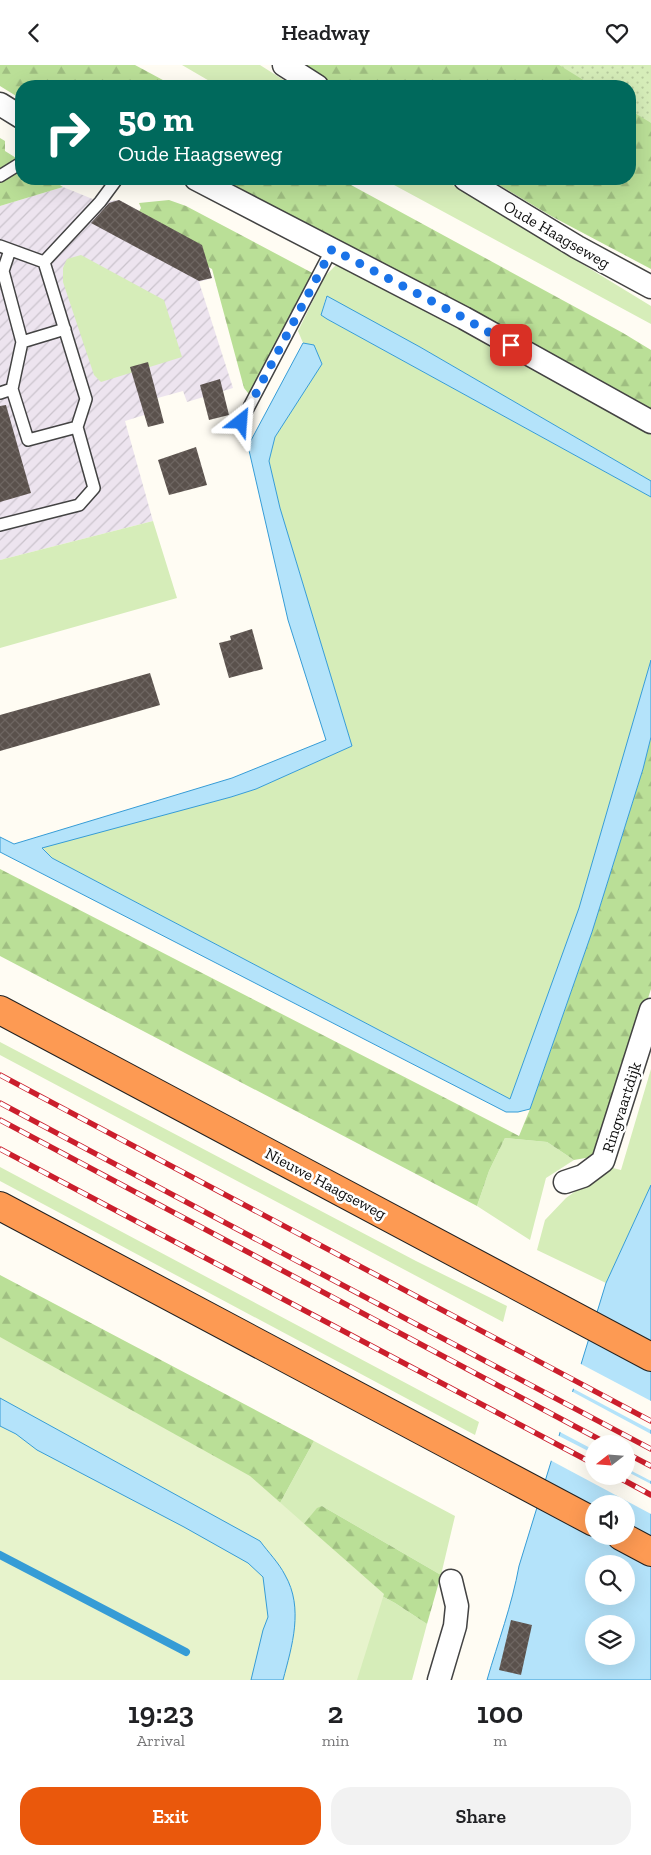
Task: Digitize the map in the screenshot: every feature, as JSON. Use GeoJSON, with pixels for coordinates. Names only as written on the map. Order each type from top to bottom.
{"type":"FeatureCollection","features":[{"type":"Feature","properties":{"kind":"highway","name":"Nieuwe Haagseweg"},"geometry":{"type":"LineString","coordinates":[[0,1010],[651,1357]]}},
{"type":"Feature","properties":{"kind":"highway"},"geometry":{"type":"LineString","coordinates":[[0,1206],[585,1517]]}},
{"type":"Feature","properties":{"kind":"highway"},"geometry":{"type":"LineString","coordinates":[[635,1544],[651,1552]]}},
{"type":"Feature","properties":{"kind":"street"},"geometry":{"type":"LineString","coordinates":[[284,65],[308,80]]}},
{"type":"Feature","properties":{"kind":"street"},"geometry":{"type":"LineString","coordinates":[[0,104],[15,113]]}},
{"type":"Feature","properties":{"kind":"street"},"geometry":{"type":"LineString","coordinates":[[208,185],[464,318],[651,422]]}},
{"type":"Feature","properties":{"kind":"street","name":"Oude Haagseweg"},"geometry":{"type":"LineString","coordinates":[[475,185],[578,247],[651,287]]}},
{"type":"Feature","properties":{"kind":"street","name":"Ringvaartdijk"},"geometry":{"type":"LineString","coordinates":[[565,1182],[583,1176],[603,1161],[651,1010]]}},
{"type":"Feature","properties":{"kind":"street"},"geometry":{"type":"LineString","coordinates":[[439,1680],[454,1626],[457,1606],[451,1581]]}},
{"type":"Feature","properties":{"kind":"lane"},"geometry":{"type":"LineString","coordinates":[[0,175],[15,166]]}},
{"type":"Feature","properties":{"kind":"lane"},"geometry":{"type":"LineString","coordinates":[[44,262],[100,202],[113,185]]}},
{"type":"Feature","properties":{"kind":"lane"},"geometry":{"type":"LineString","coordinates":[[44,262],[5,248],[3,271],[22,342],[12,389],[28,440],[77,427]]}},
{"type":"Feature","properties":{"kind":"lane"},"geometry":{"type":"LineString","coordinates":[[241,422],[332,249]]}},
{"type":"Feature","properties":{"kind":"lane"},"geometry":{"type":"LineString","coordinates":[[0,525],[79,505],[94,488],[77,427],[86,399],[44,262]]}},
{"type":"Feature","properties":{"kind":"lane"},"geometry":{"type":"LineString","coordinates":[[22,342],[64,329]]}},
{"type":"Feature","properties":{"kind":"lane"},"geometry":{"type":"LineString","coordinates":[[0,393],[12,389]]}},
{"type":"Feature","properties":{"kind":"shaded area"},"geometry":{"type":"Polygon","coordinates":[[[63,187],[100,202],[119,200],[202,245],[212,278],[199,282],[233,388],[187,402],[183,391],[154,399],[157,411],[125,421],[153,521],[0,560],[0,206],[63,187]]]}},
{"type":"Feature","properties":{"kind":"green space"},"geometry":{"type":"Polygon","coordinates":[[[0,65],[135,65],[163,80],[15,80],[15,95],[0,86],[0,65]]]}},
{"type":"Feature","properties":{"kind":"green space"},"geometry":{"type":"Polygon","coordinates":[[[182,65],[260,65],[284,80],[208,80],[182,65]]]}},
{"type":"Feature","properties":{"kind":"green space"},"geometry":{"type":"Polygon","coordinates":[[[304,65],[651,65],[651,269],[551,216],[499,185],[636,185],[636,80],[327,80],[304,65]]]}},
{"type":"Feature","properties":{"kind":"green space"},"geometry":{"type":"Polygon","coordinates":[[[559,65],[651,65],[651,123],[636,114],[636,80],[583,80],[559,65]]]}},
{"type":"Feature","properties":{"kind":"green space"},"geometry":{"type":"Polygon","coordinates":[[[0,138],[5,141],[5,151],[15,157],[15,185],[60,185],[63,187],[0,206],[0,138]]]}},
{"type":"Feature","properties":{"kind":"green space"},"geometry":{"type":"Polygon","coordinates":[[[228,185],[351,185],[651,350],[651,411],[228,185]]]}},
{"type":"Feature","properties":{"kind":"green space"},"geometry":{"type":"Polygon","coordinates":[[[394,185],[453,185],[651,306],[651,324],[394,185]]]}},
{"type":"Feature","properties":{"kind":"green space"},"geometry":{"type":"Polygon","coordinates":[[[169,200],[186,206],[320,277],[252,398],[244,388],[212,269],[130,227],[141,208],[139,203],[169,200]]]}},
{"type":"Feature","properties":{"kind":"green space"},"geometry":{"type":"Polygon","coordinates":[[[81,255],[164,300],[182,357],[101,382],[94,375],[63,282],[63,268],[67,259],[81,255]]]}},
{"type":"Feature","properties":{"kind":"green space"},"geometry":{"type":"Polygon","coordinates":[[[337,264],[406,298],[651,433],[651,481],[420,347],[326,297],[321,315],[327,319],[651,497],[651,660],[579,908],[510,1099],[52,858],[42,847],[256,789],[352,746],[280,508],[269,461],[275,437],[322,364],[314,345],[303,343],[298,331],[325,276],[337,264]]]}},
{"type":"Feature","properties":{"kind":"green space"},"geometry":{"type":"Polygon","coordinates":[[[153,521],[177,598],[0,648],[0,560],[153,521]]]}},
{"type":"Feature","properties":{"kind":"green space"},"geometry":{"type":"Polygon","coordinates":[[[651,737],[651,989],[597,1156],[574,1160],[547,1142],[505,1138],[489,1171],[477,1206],[0,956],[0,869],[519,1136],[592,932],[643,769],[651,737]]]}},
{"type":"Feature","properties":{"kind":"green space"},"geometry":{"type":"Polygon","coordinates":[[[0,1042],[416,1261],[507,1306],[503,1322],[0,1055],[0,1042]]]}},
{"type":"Feature","properties":{"kind":"green space"},"geometry":{"type":"Polygon","coordinates":[[[651,1069],[651,1185],[606,1283],[537,1250],[545,1220],[566,1198],[609,1167],[621,1170],[651,1069]]]}},
{"type":"Feature","properties":{"kind":"green space"},"geometry":{"type":"Polygon","coordinates":[[[505,1138],[547,1142],[574,1160],[546,1178],[530,1240],[477,1206],[489,1171],[505,1138]]]}},
{"type":"Feature","properties":{"kind":"green space"},"geometry":{"type":"Polygon","coordinates":[[[0,1167],[479,1422],[475,1435],[0,1181],[0,1167]]]}},
{"type":"Feature","properties":{"kind":"green space"},"geometry":{"type":"Polygon","coordinates":[[[0,1275],[314,1441],[274,1514],[0,1365],[0,1275]]]}},
{"type":"Feature","properties":{"kind":"green space"},"geometry":{"type":"Polygon","coordinates":[[[0,1337],[250,1476],[384,1594],[357,1680],[0,1680],[0,1337]]]}},
{"type":"Feature","properties":{"kind":"green space"},"geometry":{"type":"Polygon","coordinates":[[[314,1441],[455,1516],[441,1575],[322,1506],[297,1532],[274,1514],[314,1441]]]}},
{"type":"Feature","properties":{"kind":"green space"},"geometry":{"type":"Polygon","coordinates":[[[322,1506],[441,1575],[427,1624],[395,1603],[325,1566],[297,1532],[317,1508],[322,1506]]]}},
{"type":"Feature","properties":{"kind":"green space"},"geometry":{"type":"Polygon","coordinates":[[[325,1566],[395,1603],[427,1624],[412,1680],[353,1680],[325,1566]]]}},
{"type":"Feature","properties":{"kind":"water"},"geometry":{"type":"Polygon","coordinates":[[[327,296],[420,347],[651,481],[651,497],[327,319],[321,315],[327,296]]]}},
{"type":"Feature","properties":{"kind":"water"},"geometry":{"type":"Polygon","coordinates":[[[303,343],[314,345],[322,364],[275,437],[269,461],[280,508],[352,746],[256,789],[42,848],[52,858],[510,1099],[579,908],[651,660],[651,737],[643,769],[592,932],[530,1109],[506,1112],[0,852],[0,837],[14,844],[232,778],[326,740],[288,620],[248,446],[303,343]]]}},
{"type":"Feature","properties":{"kind":"water"},"geometry":{"type":"Polygon","coordinates":[[[651,1185],[651,1680],[487,1680],[509,1609],[519,1566],[606,1283],[651,1185]]]}},
{"type":"Feature","properties":{"kind":"water"},"geometry":{"type":"Polygon","coordinates":[[[0,1398],[260,1541],[283,1571],[291,1588],[294,1601],[293,1641],[283,1680],[251,1680],[268,1617],[263,1577],[248,1563],[184,1527],[37,1450],[16,1434],[0,1426],[0,1398]]]}},
{"type":"Feature","properties":{"kind":"pier"},"geometry":{"type":"Polygon","coordinates":[[[579,1363],[651,1401],[651,1430],[572,1388],[579,1363]]]}},
{"type":"Feature","properties":{"kind":"pier"},"geometry":{"type":"Polygon","coordinates":[[[571,1391],[651,1434],[651,1481],[635,1473],[635,1435],[585,1435],[585,1445],[558,1431],[571,1391]]]}},
{"type":"Feature","properties":{"kind":"pier"},"geometry":{"type":"Polygon","coordinates":[[[557,1435],[585,1449],[585,1479],[550,1460],[557,1435]]]}},
{"type":"Feature","properties":{"kind":"pier"},"geometry":{"type":"Polygon","coordinates":[[[635,1476],[651,1484],[651,1514],[635,1505],[635,1495],[615,1495],[597,1485],[635,1485],[635,1476]]]}},
{"type":"Feature","properties":{"kind":"building"},"geometry":{"type":"Polygon","coordinates":[[[119,200],[202,245],[212,278],[199,281],[91,223],[109,203],[119,200]]]}},
{"type":"Feature","properties":{"kind":"building"},"geometry":{"type":"Polygon","coordinates":[[[148,362],[164,423],[148,427],[130,367],[148,362]]]}},
{"type":"Feature","properties":{"kind":"building"},"geometry":{"type":"Polygon","coordinates":[[[220,379],[229,415],[209,420],[200,385],[220,379]]]}},
{"type":"Feature","properties":{"kind":"building"},"geometry":{"type":"Polygon","coordinates":[[[6,405],[31,493],[0,502],[0,406],[6,405]]]}},
{"type":"Feature","properties":{"kind":"building"},"geometry":{"type":"Polygon","coordinates":[[[196,447],[207,485],[169,495],[158,460],[196,447]]]}},
{"type":"Feature","properties":{"kind":"building"},"geometry":{"type":"Polygon","coordinates":[[[252,629],[263,669],[229,678],[219,643],[231,640],[230,636],[252,629]]]}},
{"type":"Feature","properties":{"kind":"building"},"geometry":{"type":"Polygon","coordinates":[[[150,673],[160,705],[0,751],[0,715],[150,673]]]}},
{"type":"Feature","properties":{"kind":"building"},"geometry":{"type":"Polygon","coordinates":[[[511,1620],[532,1625],[521,1675],[499,1670],[511,1620]]]}},
{"type":"Feature","properties":{"kind":"waterway"},"geometry":{"type":"LineString","coordinates":[[0,1555],[186,1652]]}},
{"type":"Feature","properties":{"kind":"railway"},"geometry":{"type":"LineString","coordinates":[[0,1075],[651,1421]]}},
{"type":"Feature","properties":{"kind":"railway"},"geometry":{"type":"LineString","coordinates":[[0,1103],[651,1449]]}},
{"type":"Feature","properties":{"kind":"railway"},"geometry":{"type":"LineString","coordinates":[[0,1120],[591,1435]]}},
{"type":"Feature","properties":{"kind":"railway"},"geometry":{"type":"LineString","coordinates":[[0,1149],[585,1459]]}},
{"type":"Feature","properties":{"kind":"railway"},"geometry":{"type":"LineString","coordinates":[[635,1458],[651,1466]]}},
{"type":"Feature","properties":{"kind":"railway"},"geometry":{"type":"LineString","coordinates":[[633,1485],[651,1495]]}},
{"type":"Feature","properties":{"kind":"route"},"geometry":{"type":"LineString","coordinates":[[241,422],[332,249],[464,318],[511,345]]}}]}
